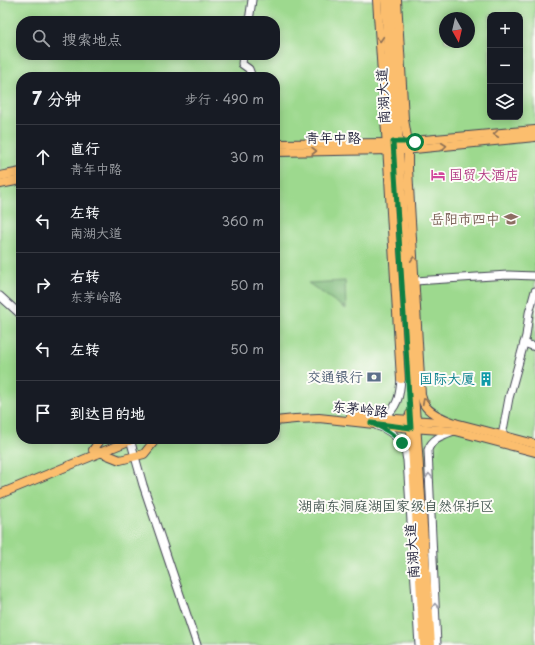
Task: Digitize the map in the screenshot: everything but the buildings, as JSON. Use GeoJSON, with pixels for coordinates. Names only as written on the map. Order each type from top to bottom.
{"type":"FeatureCollection","features":[{"type":"Feature","properties":{"kind":"main road"},"geometry":{"type":"LineString","coordinates":[[377,0],[398,145],[401,379]]}},
{"type":"Feature","properties":{"kind":"main road","name":"南湖大道"},"geometry":{"type":"LineString","coordinates":[[385,0],[398,145]]}},
{"type":"Feature","properties":{"kind":"main road","name":"南湖大道"},"geometry":{"type":"LineString","coordinates":[[390,0],[414,424],[425,596],[431,645]]}},
{"type":"Feature","properties":{"kind":"main road"},"geometry":{"type":"LineString","coordinates":[[397,0],[404,119],[398,145],[408,169],[421,395],[425,405],[456,427]]}},
{"type":"Feature","properties":{"kind":"main road","name":"青年中路"},"geometry":{"type":"LineString","coordinates":[[280,144],[398,145],[535,130]]}},
{"type":"Feature","properties":{"kind":"main road","name":"青年中路"},"geometry":{"type":"LineString","coordinates":[[280,152],[535,137]]}},
{"type":"Feature","properties":{"kind":"main road"},"geometry":{"type":"LineString","coordinates":[[0,176],[16,173]]}},
{"type":"Feature","properties":{"kind":"main road"},"geometry":{"type":"LineString","coordinates":[[0,184],[16,181]]}},
{"type":"Feature","properties":{"kind":"main road","name":"东茅岭路"},"geometry":{"type":"LineString","coordinates":[[280,417],[319,415],[381,418],[414,424]]}},
{"type":"Feature","properties":{"kind":"main road","name":"东茅岭路"},"geometry":{"type":"LineString","coordinates":[[280,420],[319,418],[371,423],[456,427],[535,444]]}},
{"type":"Feature","properties":{"kind":"main road","name":"东茅岭路"},"geometry":{"type":"LineString","coordinates":[[456,427],[535,452]]}},
{"type":"Feature","properties":{"kind":"main road"},"geometry":{"type":"LineString","coordinates":[[97,451],[99,444]]}},
{"type":"Feature","properties":{"kind":"main road"},"geometry":{"type":"LineString","coordinates":[[0,494],[110,444]]}},
{"type":"Feature","properties":{"kind":"main road"},"geometry":{"type":"LineString","coordinates":[[0,489],[117,444]]}},
{"type":"Feature","properties":{"kind":"main road"},"geometry":{"type":"LineString","coordinates":[[97,451],[120,460],[144,454],[152,444]]}},
{"type":"Feature","properties":{"kind":"main road"},"geometry":{"type":"LineString","coordinates":[[424,645],[425,596]]}},
{"type":"Feature","properties":{"kind":"street"},"geometry":{"type":"LineString","coordinates":[[250,16],[252,0]]}},
{"type":"Feature","properties":{"kind":"street"},"geometry":{"type":"LineString","coordinates":[[242,60],[242,64],[249,69],[250,72]]}},
{"type":"Feature","properties":{"kind":"street"},"geometry":{"type":"LineString","coordinates":[[415,281],[508,275],[535,276]]}},
{"type":"Feature","properties":{"kind":"street"},"geometry":{"type":"LineString","coordinates":[[502,436],[509,398],[532,314],[535,292]]}},
{"type":"Feature","properties":{"kind":"street"},"geometry":{"type":"LineString","coordinates":[[0,296],[16,310]]}},
{"type":"Feature","properties":{"kind":"street"},"geometry":{"type":"LineString","coordinates":[[524,343],[535,347]]}},
{"type":"Feature","properties":{"kind":"street"},"geometry":{"type":"LineString","coordinates":[[381,418],[389,413],[398,399],[401,379]]}},
{"type":"Feature","properties":{"kind":"street"},"geometry":{"type":"LineString","coordinates":[[371,423],[383,428],[397,438],[402,443],[405,450],[407,460],[419,645]]}},
{"type":"Feature","properties":{"kind":"street"},"geometry":{"type":"LineString","coordinates":[[437,645],[428,450],[429,445],[434,440],[456,427]]}},
{"type":"Feature","properties":{"kind":"street"},"geometry":{"type":"LineString","coordinates":[[133,444],[143,485],[197,645]]}},
{"type":"Feature","properties":{"kind":"green space","name":"湖南东洞庭湖国家级自然保护区"},"geometry":{"type":"Polygon","coordinates":[[[0,0],[535,0],[535,645],[0,645],[0,0]]]}},
{"type":"Feature","properties":{"kind":"green space"},"geometry":{"type":"Polygon","coordinates":[[[345,281],[346,309],[308,283],[345,281]]]}},
{"type":"Feature","properties":{"kind":"place","name":"国贸大酒店"},"geometry":{"type":"Point","coordinates":[438,175]}},
{"type":"Feature","properties":{"kind":"place","name":"岳阳市四中"},"geometry":{"type":"Point","coordinates":[511,219]}},
{"type":"Feature","properties":{"kind":"place","name":"交通银行"},"geometry":{"type":"Point","coordinates":[374,377]}},
{"type":"Feature","properties":{"kind":"place","name":"国际大厦"},"geometry":{"type":"Point","coordinates":[486,379]}},
{"type":"Feature","properties":{"kind":"route"},"geometry":{"type":"LineString","coordinates":[[402,443],[383,428],[371,423],[411,428],[393,142],[415,142]]}}]}
